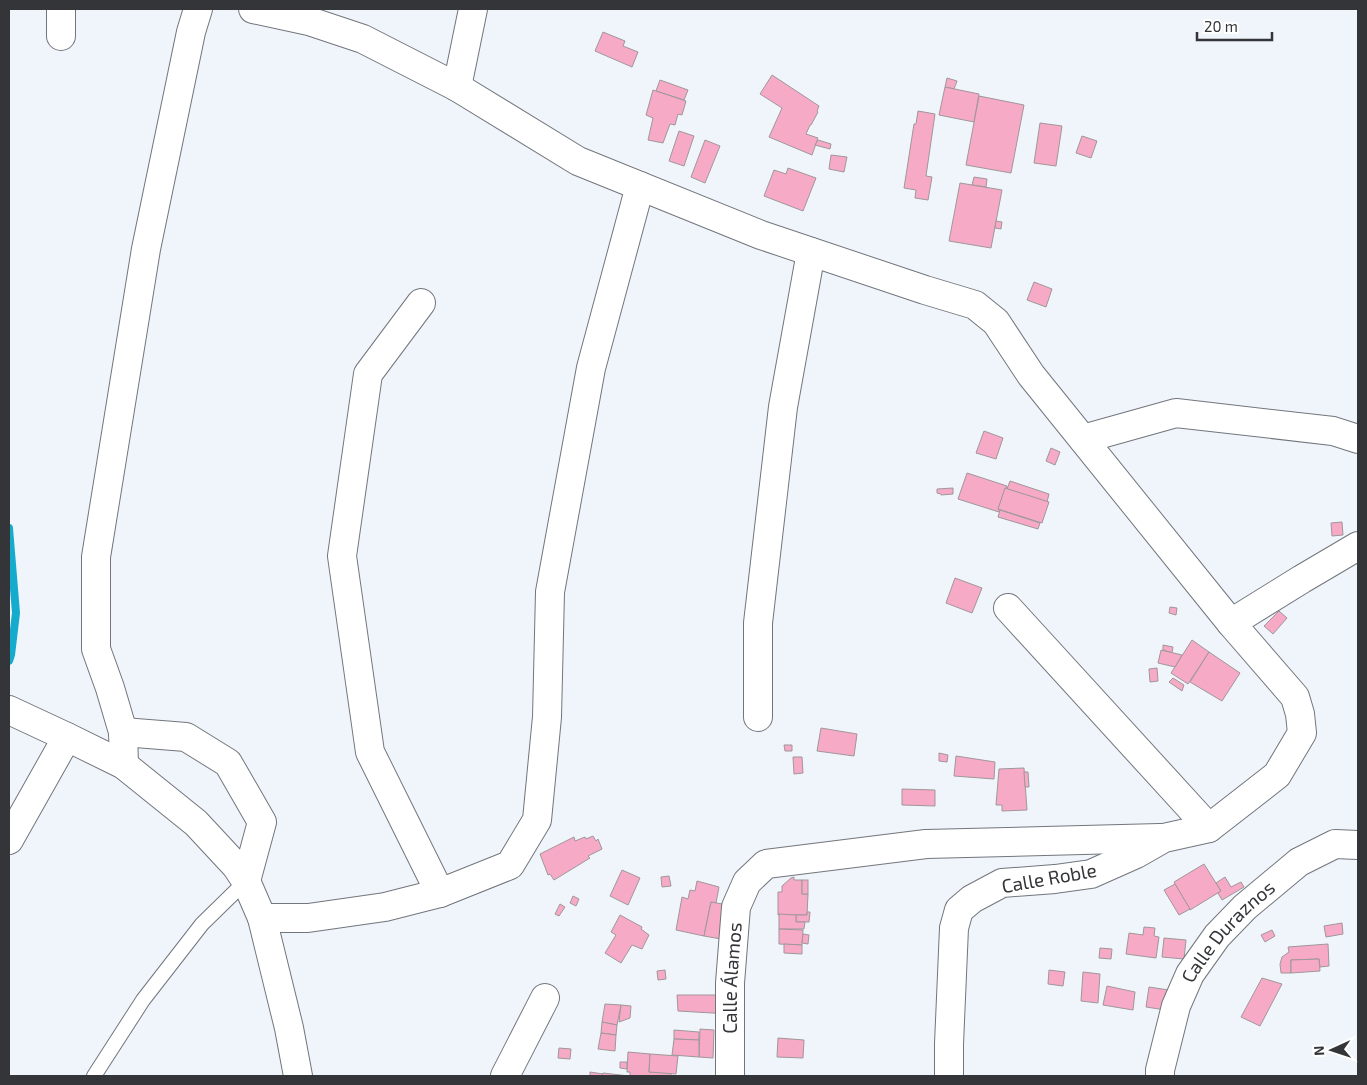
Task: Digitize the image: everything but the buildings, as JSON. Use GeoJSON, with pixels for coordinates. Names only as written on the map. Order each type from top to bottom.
{"type":"FeatureCollection","features":[{"type":"Feature","properties":{"kind":"street"},"geometry":{"type":"LineString","coordinates":[[61,9],[61,36]]}},
{"type":"Feature","properties":{"kind":"street"},"geometry":{"type":"LineString","coordinates":[[124,766],[123,732],[96,649],[96,557],[146,249],[191,32],[198,9]]}},
{"type":"Feature","properties":{"kind":"street"},"geometry":{"type":"LineString","coordinates":[[253,9],[309,20],[364,39],[457,87],[578,161],[761,235],[975,305],[996,322],[1031,374],[1231,623],[1358,546]]}},
{"type":"Feature","properties":{"kind":"street"},"geometry":{"type":"LineString","coordinates":[[457,87],[473,9]]}},
{"type":"Feature","properties":{"kind":"street"},"geometry":{"type":"LineString","coordinates":[[262,918],[308,918],[386,907],[440,893],[510,865],[537,820],[547,717],[550,592],[591,368],[640,186]]}},
{"type":"Feature","properties":{"kind":"street"},"geometry":{"type":"LineString","coordinates":[[758,717],[759,613],[783,407],[811,252]]}},
{"type":"Feature","properties":{"kind":"street"},"geometry":{"type":"LineString","coordinates":[[421,304],[368,374],[342,556],[370,752],[440,893]]}},
{"type":"Feature","properties":{"kind":"street"},"geometry":{"type":"LineString","coordinates":[[1083,439],[1176,413],[1333,431],[1358,439]]}},
{"type":"Feature","properties":{"kind":"street"},"geometry":{"type":"LineString","coordinates":[[1008,608],[1209,828]]}},
{"type":"Feature","properties":{"kind":"street","name":"Calle Roble"},"geometry":{"type":"LineString","coordinates":[[949,1076],[954,928],[959,910],[972,899],[1002,883],[1091,874],[1136,854],[1164,838],[1209,828],[1277,775],[1302,732],[1300,714],[1295,697],[1231,623]]}},
{"type":"Feature","properties":{"kind":"street"},"geometry":{"type":"LineString","coordinates":[[9,710],[124,766],[196,823],[236,866],[246,881],[262,918],[289,1028],[298,1076]]}},
{"type":"Feature","properties":{"kind":"street"},"geometry":{"type":"LineString","coordinates":[[123,732],[186,737],[228,763],[262,822],[246,881]]}},
{"type":"Feature","properties":{"kind":"street"},"geometry":{"type":"LineString","coordinates":[[9,840],[67,737]]}},
{"type":"Feature","properties":{"kind":"street","name":"Calle Álamos"},"geometry":{"type":"LineString","coordinates":[[730,1076],[730,983],[736,907],[747,882],[766,864],[926,844],[1164,838]]}},
{"type":"Feature","properties":{"kind":"street","name":"Calle Duraznos"},"geometry":{"type":"LineString","coordinates":[[1160,1076],[1176,1006],[1190,974],[1217,936],[1245,907],[1299,862],[1335,844],[1358,844]]}},
{"type":"Feature","properties":{"kind":"street"},"geometry":{"type":"LineString","coordinates":[[505,1076],[545,998]]}},
{"type":"Feature","properties":{"kind":"lane"},"geometry":{"type":"LineString","coordinates":[[94,1076],[149,992],[202,924],[246,881]]}},
{"type":"Feature","properties":{"kind":"waterway"},"geometry":{"type":"LineString","coordinates":[[9,528],[16,613],[9,661]]}}]}
